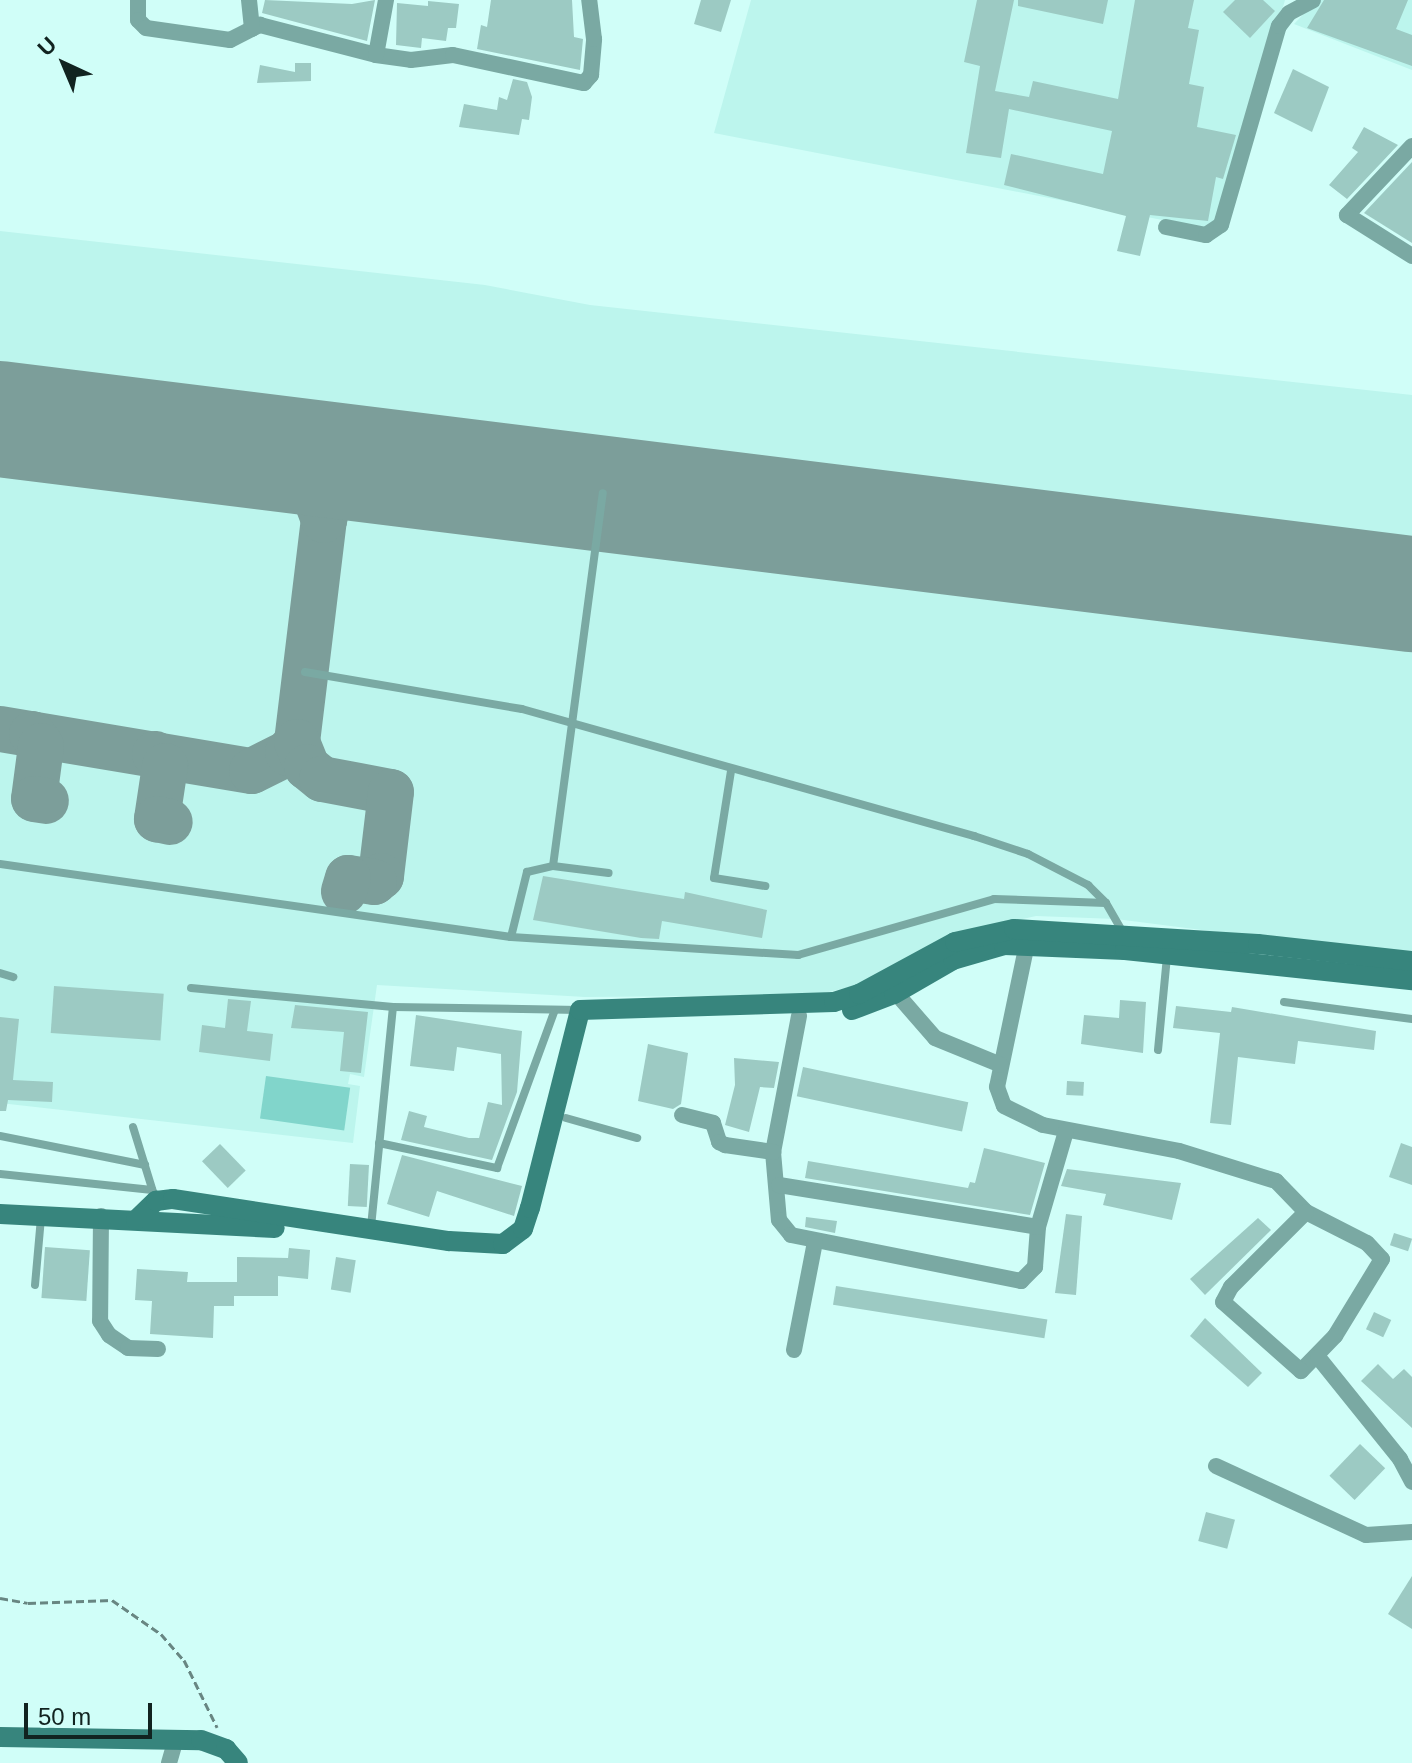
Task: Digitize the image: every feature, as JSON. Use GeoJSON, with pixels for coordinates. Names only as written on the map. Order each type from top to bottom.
{"type":"FeatureCollection","features":[{"type":"Feature","properties":{"kind":"street"},"geometry":{"type":"LineString","coordinates":[[138,0],[138,20],[146,28],[230,40],[252,29],[268,26],[376,55],[411,60],[453,55],[584,83],[591,75],[594,39],[589,0]]}},
{"type":"Feature","properties":{"kind":"street"},"geometry":{"type":"LineString","coordinates":[[249,0],[252,29]]}},
{"type":"Feature","properties":{"kind":"street"},"geometry":{"type":"LineString","coordinates":[[376,55],[386,0]]}},
{"type":"Feature","properties":{"kind":"street"},"geometry":{"type":"LineString","coordinates":[[1166,227],[1206,235],[1221,225],[1279,26],[1289,13],[1313,0]]}},
{"type":"Feature","properties":{"kind":"street"},"geometry":{"type":"LineString","coordinates":[[1412,146],[1347,215],[1412,256]]}},
{"type":"Feature","properties":{"kind":"street"},"geometry":{"type":"LineString","coordinates":[[1029,938],[997,1087],[1004,1106],[1066,1131],[1179,1151],[1276,1181],[1306,1212],[1367,1243],[1382,1259],[1318,1357],[1301,1371],[1223,1302],[1231,1287],[1306,1212]]}},
{"type":"Feature","properties":{"kind":"street"},"geometry":{"type":"LineString","coordinates":[[584,1016],[799,1016],[849,1011],[890,987],[953,960],[1029,938],[1124,942],[1412,980]]}},
{"type":"Feature","properties":{"kind":"street"},"geometry":{"type":"LineString","coordinates":[[1168,947],[1412,961]]}},
{"type":"Feature","properties":{"kind":"street"},"geometry":{"type":"LineString","coordinates":[[584,1016],[834,1002],[890,987]]}},
{"type":"Feature","properties":{"kind":"street"},"geometry":{"type":"LineString","coordinates":[[890,987],[935,1038],[1001,1065]]}},
{"type":"Feature","properties":{"kind":"street"},"geometry":{"type":"LineString","coordinates":[[0,1214],[41,1218],[101,1216],[306,1230],[496,1255],[516,1251],[535,1226],[566,1118],[584,1016]]}},
{"type":"Feature","properties":{"kind":"street"},"geometry":{"type":"LineString","coordinates":[[136,1220],[154,1196],[494,1246],[518,1235],[553,1129],[584,1016]]}},
{"type":"Feature","properties":{"kind":"street"},"geometry":{"type":"LineString","coordinates":[[799,1016],[773,1152],[783,1231],[815,1242],[1021,1281],[1035,1267],[1038,1227],[1066,1131]]}},
{"type":"Feature","properties":{"kind":"street"},"geometry":{"type":"LineString","coordinates":[[682,1115],[713,1123],[719,1142],[725,1145],[773,1152]]}},
{"type":"Feature","properties":{"kind":"street"},"geometry":{"type":"LineString","coordinates":[[779,1185],[1038,1227]]}},
{"type":"Feature","properties":{"kind":"street"},"geometry":{"type":"LineString","coordinates":[[101,1216],[100,1321],[109,1335],[128,1348],[158,1349]]}},
{"type":"Feature","properties":{"kind":"street"},"geometry":{"type":"LineString","coordinates":[[794,1350],[815,1242]]}},
{"type":"Feature","properties":{"kind":"street"},"geometry":{"type":"LineString","coordinates":[[1318,1357],[1400,1459],[1412,1482]]}},
{"type":"Feature","properties":{"kind":"street"},"geometry":{"type":"LineString","coordinates":[[1216,1466],[1366,1535],[1412,1532]]}},
{"type":"Feature","properties":{"kind":"street"},"geometry":{"type":"LineString","coordinates":[[0,1737],[176,1739],[232,1756]]}},
{"type":"Feature","properties":{"kind":"street"},"geometry":{"type":"LineString","coordinates":[[169,1763],[176,1739]]}},
{"type":"Feature","properties":{"kind":"lane"},"geometry":{"type":"LineString","coordinates":[[553,866],[603,493]]}},
{"type":"Feature","properties":{"kind":"lane"},"geometry":{"type":"LineString","coordinates":[[305,672],[574,723],[731,771],[1001,845],[1063,871],[1106,903],[1124,942]]}},
{"type":"Feature","properties":{"kind":"lane"},"geometry":{"type":"LineString","coordinates":[[731,771],[714,878],[765,886]]}},
{"type":"Feature","properties":{"kind":"lane"},"geometry":{"type":"LineString","coordinates":[[0,864],[511,937],[798,955],[994,899],[1106,903]]}},
{"type":"Feature","properties":{"kind":"lane"},"geometry":{"type":"LineString","coordinates":[[511,937],[527,872],[553,866],[609,873]]}},
{"type":"Feature","properties":{"kind":"lane"},"geometry":{"type":"LineString","coordinates":[[1158,1050],[1168,947]]}},
{"type":"Feature","properties":{"kind":"lane"},"geometry":{"type":"LineString","coordinates":[[0,973],[13,977]]}},
{"type":"Feature","properties":{"kind":"lane"},"geometry":{"type":"LineString","coordinates":[[191,988],[393,1007],[554,1012],[584,1016]]}},
{"type":"Feature","properties":{"kind":"lane"},"geometry":{"type":"LineString","coordinates":[[1284,1002],[1412,1019]]}},
{"type":"Feature","properties":{"kind":"lane"},"geometry":{"type":"LineString","coordinates":[[371,1227],[393,1007]]}},
{"type":"Feature","properties":{"kind":"lane"},"geometry":{"type":"LineString","coordinates":[[379,1143],[497,1168],[554,1012]]}},
{"type":"Feature","properties":{"kind":"lane"},"geometry":{"type":"LineString","coordinates":[[566,1118],[637,1138]]}},
{"type":"Feature","properties":{"kind":"lane"},"geometry":{"type":"LineString","coordinates":[[0,1174],[154,1196],[133,1127]]}},
{"type":"Feature","properties":{"kind":"lane"},"geometry":{"type":"LineString","coordinates":[[0,1136],[145,1165]]}},
{"type":"Feature","properties":{"kind":"lane"},"geometry":{"type":"LineString","coordinates":[[35,1285],[41,1218]]}},
{"type":"Feature","properties":{"kind":"path"},"geometry":{"type":"LineString","coordinates":[[0,1598],[28,1603],[112,1600],[161,1634],[184,1660],[232,1756]]}},
{"type":"Feature","properties":{"kind":"shaded area"},"geometry":{"type":"Polygon","coordinates":[[[751,0],[1285,0],[1219,231],[714,133],[751,0]]]}},
{"type":"Feature","properties":{"kind":"shaded area"},"geometry":{"type":"Polygon","coordinates":[[[1317,0],[1412,0],[1412,70],[1294,24],[1317,0]]]}},
{"type":"Feature","properties":{"kind":"shaded area"},"geometry":{"type":"Polygon","coordinates":[[[0,231],[485,285],[590,305],[1412,395],[1412,957],[1116,919],[1036,916],[952,935],[854,986],[816,995],[585,997],[377,985],[364,1077],[350,1074],[348,1084],[360,1086],[353,1143],[0,1103],[0,231]]]}},
{"type":"Feature","properties":{"kind":"shaded area"},"geometry":{"type":"Polygon","coordinates":[[[266,1076],[350,1088],[344,1130],[260,1119],[266,1076]]]}},
{"type":"Feature","properties":{"kind":"building"},"geometry":{"type":"Polygon","coordinates":[[[265,0],[352,4],[375,0],[367,41],[262,13],[265,0]]]}},
{"type":"Feature","properties":{"kind":"building"},"geometry":{"type":"Polygon","coordinates":[[[491,0],[572,0],[574,37],[583,39],[580,70],[477,49],[481,25],[487,27],[491,0]]]}},
{"type":"Feature","properties":{"kind":"building"},"geometry":{"type":"Polygon","coordinates":[[[701,0],[731,0],[721,32],[694,24],[701,0]]]}},
{"type":"Feature","properties":{"kind":"building"},"geometry":{"type":"Polygon","coordinates":[[[977,0],[1014,0],[995,91],[1029,97],[1033,81],[1118,99],[1135,0],[1194,0],[1188,28],[1199,30],[1189,84],[1204,87],[1197,127],[1236,135],[1223,179],[1216,177],[1208,221],[1150,215],[1140,256],[1117,251],[1126,216],[1004,185],[1011,154],[1103,174],[1112,131],[1009,109],[1001,158],[966,153],[980,66],[964,62],[977,0]]]}},
{"type":"Feature","properties":{"kind":"building"},"geometry":{"type":"Polygon","coordinates":[[[1018,0],[1108,0],[1103,24],[1018,6],[1018,0]]]}},
{"type":"Feature","properties":{"kind":"building"},"geometry":{"type":"Polygon","coordinates":[[[1235,0],[1263,0],[1275,11],[1250,38],[1223,12],[1235,0]]]}},
{"type":"Feature","properties":{"kind":"building"},"geometry":{"type":"Polygon","coordinates":[[[1324,0],[1408,0],[1396,29],[1412,35],[1412,66],[1307,28],[1324,0]]]}},
{"type":"Feature","properties":{"kind":"building"},"geometry":{"type":"Polygon","coordinates":[[[428,1],[459,4],[456,28],[448,28],[446,41],[422,38],[421,48],[396,45],[397,3],[428,6],[428,1]]]}},
{"type":"Feature","properties":{"kind":"building"},"geometry":{"type":"Polygon","coordinates":[[[295,63],[311,63],[311,81],[257,83],[260,65],[295,72],[295,63]]]}},
{"type":"Feature","properties":{"kind":"building"},"geometry":{"type":"Polygon","coordinates":[[[1293,69],[1329,87],[1312,132],[1274,113],[1293,69]]]}},
{"type":"Feature","properties":{"kind":"building"},"geometry":{"type":"Polygon","coordinates":[[[513,79],[527,82],[532,97],[529,120],[522,119],[519,135],[459,127],[464,104],[497,110],[499,97],[507,100],[513,79]]]}},
{"type":"Feature","properties":{"kind":"building"},"geometry":{"type":"Polygon","coordinates":[[[1364,127],[1398,145],[1347,199],[1329,185],[1358,152],[1352,148],[1364,127]]]}},
{"type":"Feature","properties":{"kind":"building"},"geometry":{"type":"Polygon","coordinates":[[[1412,162],[1412,243],[1364,213],[1412,162]]]}},
{"type":"Feature","properties":{"kind":"building"},"geometry":{"type":"Polygon","coordinates":[[[543,876],[684,899],[685,892],[767,910],[762,938],[662,921],[659,939],[641,938],[533,920],[543,876]]]}},
{"type":"Feature","properties":{"kind":"building"},"geometry":{"type":"Polygon","coordinates":[[[54,986],[164,994],[160,1041],[51,1033],[54,986]]]}},
{"type":"Feature","properties":{"kind":"building"},"geometry":{"type":"Polygon","coordinates":[[[228,999],[251,1001],[247,1031],[273,1034],[270,1061],[199,1052],[202,1025],[225,1028],[228,999]]]}},
{"type":"Feature","properties":{"kind":"building"},"geometry":{"type":"Polygon","coordinates":[[[1120,1000],[1146,1002],[1143,1053],[1081,1044],[1084,1015],[1119,1018],[1120,1000]]]}},
{"type":"Feature","properties":{"kind":"building"},"geometry":{"type":"Polygon","coordinates":[[[295,1005],[368,1012],[361,1073],[340,1071],[344,1032],[291,1028],[295,1005]]]}},
{"type":"Feature","properties":{"kind":"building"},"geometry":{"type":"Polygon","coordinates":[[[1176,1006],[1231,1012],[1232,1007],[1376,1031],[1374,1050],[1298,1041],[1295,1064],[1238,1057],[1231,1125],[1210,1123],[1220,1033],[1173,1028],[1176,1006]]]}},
{"type":"Feature","properties":{"kind":"building"},"geometry":{"type":"Polygon","coordinates":[[[416,1015],[522,1031],[517,1092],[492,1160],[401,1140],[409,1111],[427,1116],[424,1127],[479,1138],[488,1102],[502,1105],[501,1054],[457,1047],[454,1071],[410,1066],[416,1015]]]}},
{"type":"Feature","properties":{"kind":"building"},"geometry":{"type":"Polygon","coordinates":[[[0,1017],[19,1019],[13,1080],[53,1082],[52,1102],[8,1100],[6,1111],[0,1111],[0,1017]]]}},
{"type":"Feature","properties":{"kind":"building"},"geometry":{"type":"Polygon","coordinates":[[[648,1044],[688,1053],[681,1104],[673,1109],[638,1101],[648,1044]]]}},
{"type":"Feature","properties":{"kind":"building"},"geometry":{"type":"Polygon","coordinates":[[[734,1058],[779,1062],[774,1088],[760,1087],[749,1132],[725,1125],[735,1085],[734,1058]]]}},
{"type":"Feature","properties":{"kind":"building"},"geometry":{"type":"Polygon","coordinates":[[[803,1067],[968,1102],[962,1131],[797,1096],[803,1067]]]}},
{"type":"Feature","properties":{"kind":"building"},"geometry":{"type":"Polygon","coordinates":[[[1067,1081],[1084,1082],[1083,1096],[1066,1095],[1067,1081]]]}},
{"type":"Feature","properties":{"kind":"building"},"geometry":{"type":"Polygon","coordinates":[[[1401,1143],[1412,1147],[1412,1185],[1389,1177],[1401,1143]]]}},
{"type":"Feature","properties":{"kind":"building"},"geometry":{"type":"Polygon","coordinates":[[[220,1144],[246,1171],[228,1188],[202,1161],[220,1144]]]}},
{"type":"Feature","properties":{"kind":"building"},"geometry":{"type":"Polygon","coordinates":[[[984,1148],[1045,1163],[1030,1215],[805,1178],[808,1161],[968,1188],[970,1182],[975,1183],[984,1148]]]}},
{"type":"Feature","properties":{"kind":"building"},"geometry":{"type":"Polygon","coordinates":[[[402,1155],[522,1186],[514,1216],[437,1191],[429,1217],[387,1204],[402,1155]]]}},
{"type":"Feature","properties":{"kind":"building"},"geometry":{"type":"Polygon","coordinates":[[[350,1164],[369,1165],[367,1207],[348,1206],[350,1164]]]}},
{"type":"Feature","properties":{"kind":"building"},"geometry":{"type":"Polygon","coordinates":[[[1067,1169],[1181,1183],[1172,1220],[1103,1205],[1106,1194],[1061,1186],[1067,1169]]]}},
{"type":"Feature","properties":{"kind":"building"},"geometry":{"type":"Polygon","coordinates":[[[1066,1214],[1082,1216],[1076,1295],[1055,1293],[1066,1214]]]}},
{"type":"Feature","properties":{"kind":"building"},"geometry":{"type":"Polygon","coordinates":[[[806,1217],[837,1221],[835,1233],[805,1227],[806,1217]]]}},
{"type":"Feature","properties":{"kind":"building"},"geometry":{"type":"Polygon","coordinates":[[[1258,1218],[1271,1230],[1205,1295],[1190,1279],[1258,1218]]]}},
{"type":"Feature","properties":{"kind":"building"},"geometry":{"type":"Polygon","coordinates":[[[1394,1233],[1412,1239],[1408,1251],[1390,1245],[1394,1233]]]}},
{"type":"Feature","properties":{"kind":"building"},"geometry":{"type":"Polygon","coordinates":[[[45,1247],[90,1250],[86,1301],[41,1298],[45,1247]]]}},
{"type":"Feature","properties":{"kind":"building"},"geometry":{"type":"Polygon","coordinates":[[[289,1248],[310,1250],[308,1279],[278,1276],[278,1296],[234,1296],[234,1306],[214,1306],[213,1338],[150,1334],[152,1301],[135,1300],[137,1269],[188,1272],[187,1282],[237,1282],[237,1257],[288,1258],[289,1248]]]}},
{"type":"Feature","properties":{"kind":"building"},"geometry":{"type":"Polygon","coordinates":[[[336,1257],[356,1260],[351,1293],[331,1290],[336,1257]]]}},
{"type":"Feature","properties":{"kind":"building"},"geometry":{"type":"Polygon","coordinates":[[[836,1286],[1047,1319],[1044,1338],[833,1305],[836,1286]]]}},
{"type":"Feature","properties":{"kind":"building"},"geometry":{"type":"Polygon","coordinates":[[[1374,1312],[1391,1320],[1383,1337],[1366,1329],[1374,1312]]]}},
{"type":"Feature","properties":{"kind":"building"},"geometry":{"type":"Polygon","coordinates":[[[1205,1318],[1262,1373],[1248,1387],[1190,1336],[1205,1318]]]}},
{"type":"Feature","properties":{"kind":"building"},"geometry":{"type":"Polygon","coordinates":[[[1378,1364],[1393,1379],[1404,1369],[1412,1377],[1412,1428],[1361,1381],[1378,1364]]]}},
{"type":"Feature","properties":{"kind":"building"},"geometry":{"type":"Polygon","coordinates":[[[1360,1444],[1385,1468],[1355,1500],[1329,1476],[1360,1444]]]}},
{"type":"Feature","properties":{"kind":"building"},"geometry":{"type":"Polygon","coordinates":[[[1206,1512],[1235,1520],[1227,1549],[1198,1541],[1206,1512]]]}},
{"type":"Feature","properties":{"kind":"building"},"geometry":{"type":"Polygon","coordinates":[[[1412,1576],[1412,1629],[1388,1614],[1412,1576]]]}},
{"type":"Feature","properties":{"kind":"taxiway"},"geometry":{"type":"LineString","coordinates":[[0,729],[252,771],[288,753],[297,742],[324,520],[309,480],[272,453]]}},
{"type":"Feature","properties":{"kind":"taxiway"},"geometry":{"type":"LineString","coordinates":[[324,520],[328,504],[349,481],[382,466]]}},
{"type":"Feature","properties":{"kind":"taxiway"},"geometry":{"type":"LineString","coordinates":[[32,734],[41,746],[34,799],[46,801]]}},
{"type":"Feature","properties":{"kind":"taxiway"},"geometry":{"type":"LineString","coordinates":[[297,742],[307,767],[322,779],[391,792],[381,876],[374,882],[348,878],[344,891]]}},
{"type":"Feature","properties":{"kind":"taxiway"},"geometry":{"type":"LineString","coordinates":[[155,754],[165,766],[157,819],[170,822]]}},
{"type":"Feature","properties":{"kind":"runway"},"geometry":{"type":"LineString","coordinates":[[0,419],[1412,594]]}}]}
